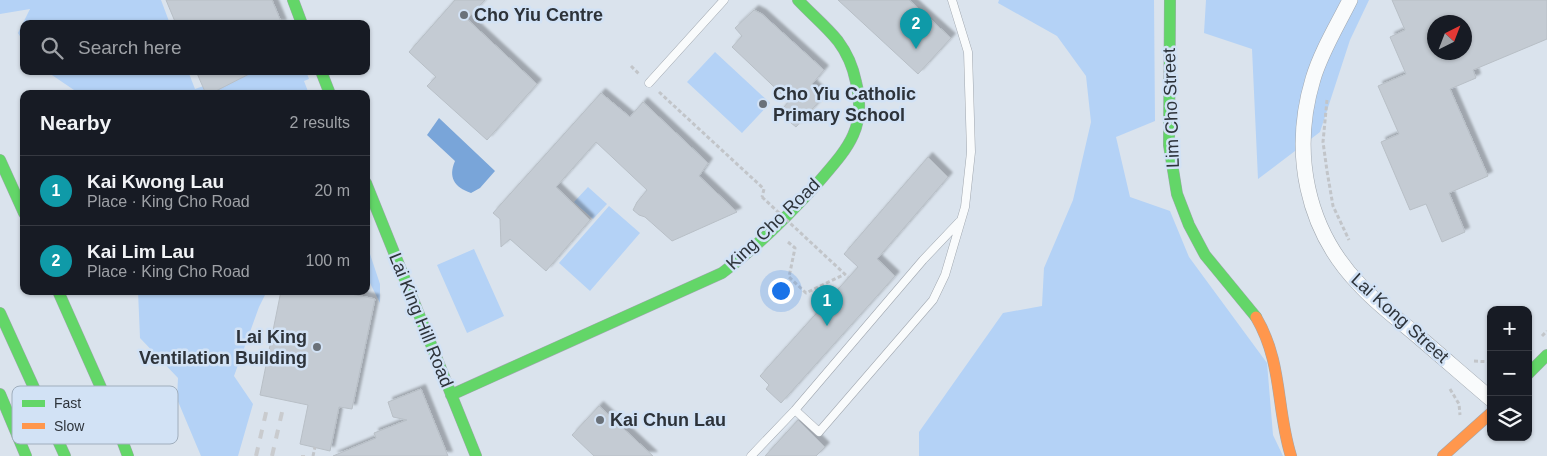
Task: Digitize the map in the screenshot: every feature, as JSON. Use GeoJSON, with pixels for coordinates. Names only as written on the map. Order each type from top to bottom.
{"type":"FeatureCollection","features":[{"type":"Feature","properties":{"kind":"main road"},"geometry":{"type":"LineString","coordinates":[[293,0],[300,20]]}},
{"type":"Feature","properties":{"kind":"main road","name":"King Cho Road"},"geometry":{"type":"LineString","coordinates":[[451,395],[722,272],[753,248],[800,201],[847,147],[853,138],[860,115],[858,97],[848,56],[839,42],[798,0]]}},
{"type":"Feature","properties":{"kind":"main road","name":"Lim Cho Street"},"geometry":{"type":"LineString","coordinates":[[1170,0],[1169,145],[1170,162],[1178,196],[1192,231],[1205,255],[1221,276],[1249,305],[1270,343],[1285,436],[1291,456]]}},
{"type":"Feature","properties":{"kind":"main road"},"geometry":{"type":"LineString","coordinates":[[323,75],[328,90]]}},
{"type":"Feature","properties":{"kind":"main road"},"geometry":{"type":"LineString","coordinates":[[0,160],[20,204]]}},
{"type":"Feature","properties":{"kind":"main road","name":"Lai King Hill Road"},"geometry":{"type":"LineString","coordinates":[[370,194],[476,456]]}},
{"type":"Feature","properties":{"kind":"main road"},"geometry":{"type":"LineString","coordinates":[[60,295],[100,386]]}},
{"type":"Feature","properties":{"kind":"main road"},"geometry":{"type":"LineString","coordinates":[[0,313],[34,386]]}},
{"type":"Feature","properties":{"kind":"main road"},"geometry":{"type":"LineString","coordinates":[[1532,370],[1547,355]]}},
{"type":"Feature","properties":{"kind":"main road"},"geometry":{"type":"LineString","coordinates":[[0,394],[12,423]]}},
{"type":"Feature","properties":{"kind":"main road"},"geometry":{"type":"LineString","coordinates":[[1442,456],[1487,417]]}},
{"type":"Feature","properties":{"kind":"main road"},"geometry":{"type":"LineString","coordinates":[[21,444],[26,456]]}},
{"type":"Feature","properties":{"kind":"main road"},"geometry":{"type":"LineString","coordinates":[[60,444],[66,456]]}},
{"type":"Feature","properties":{"kind":"main road"},"geometry":{"type":"LineString","coordinates":[[124,444],[128,456]]}},
{"type":"Feature","properties":{"kind":"street","name":"Lai Kong Street"},"geometry":{"type":"LineString","coordinates":[[1350,0],[1319,63],[1313,78],[1305,112],[1302,148],[1310,202],[1325,239],[1340,262],[1359,285],[1488,396]]}},
{"type":"Feature","properties":{"kind":"lane"},"geometry":{"type":"LineString","coordinates":[[649,83],[724,0]]}},
{"type":"Feature","properties":{"kind":"lane"},"geometry":{"type":"LineString","coordinates":[[795,410],[819,432],[933,300],[945,275],[965,208],[971,152],[968,52],[952,0]]}},
{"type":"Feature","properties":{"kind":"lane"},"geometry":{"type":"LineString","coordinates":[[751,456],[795,410],[923,260],[960,221]]}},
{"type":"Feature","properties":{"kind":"path"},"geometry":{"type":"LineString","coordinates":[[631,66],[764,189],[762,197],[846,276],[806,292],[789,276],[795,248]]}},
{"type":"Feature","properties":{"kind":"path"},"geometry":{"type":"LineString","coordinates":[[1328,94],[1323,142],[1327,170],[1333,206],[1353,248]]}},
{"type":"Feature","properties":{"kind":"path"},"geometry":{"type":"LineString","coordinates":[[1470,361],[1487,362]]}},
{"type":"Feature","properties":{"kind":"path"},"geometry":{"type":"LineString","coordinates":[[313,456],[315,447]]}},
{"type":"Feature","properties":{"kind":"shaded area"},"geometry":{"type":"Polygon","coordinates":[[[0,0],[161,0],[168,20],[24,20],[30,9],[0,14],[0,0]]]}},
{"type":"Feature","properties":{"kind":"shaded area"},"geometry":{"type":"Polygon","coordinates":[[[999,0],[1154,0],[1155,121],[1116,137],[1130,197],[1170,211],[1189,257],[1267,363],[1273,435],[1283,456],[919,456],[919,432],[1003,313],[1042,306],[1044,268],[1073,200],[1091,122],[1086,76],[1057,36],[998,3],[999,0]]]}},
{"type":"Feature","properties":{"kind":"shaded area"},"geometry":{"type":"Polygon","coordinates":[[[1206,0],[1369,0],[1350,40],[1320,132],[1258,179],[1252,49],[1204,33],[1206,0]]]}},
{"type":"Feature","properties":{"kind":"shaded area"},"geometry":{"type":"Polygon","coordinates":[[[715,52],[770,103],[742,133],[687,82],[715,52]]]}},
{"type":"Feature","properties":{"kind":"shaded area"},"geometry":{"type":"Polygon","coordinates":[[[52,75],[190,75],[195,89],[235,75],[308,75],[309,79],[304,81],[307,90],[74,90],[52,75]]]}},
{"type":"Feature","properties":{"kind":"shaded area"},"geometry":{"type":"Polygon","coordinates":[[[439,118],[495,171],[480,188],[471,193],[460,188],[454,181],[452,172],[455,161],[427,135],[439,118]]]}},
{"type":"Feature","properties":{"kind":"shaded area"},"geometry":{"type":"Polygon","coordinates":[[[588,187],[607,204],[593,219],[574,202],[588,187]]]}},
{"type":"Feature","properties":{"kind":"shaded area"},"geometry":{"type":"Polygon","coordinates":[[[609,206],[640,233],[590,291],[559,263],[609,206]]]}},
{"type":"Feature","properties":{"kind":"shaded area"},"geometry":{"type":"Polygon","coordinates":[[[474,249],[504,316],[467,333],[437,265],[474,249]]]}},
{"type":"Feature","properties":{"kind":"shaded area"},"geometry":{"type":"Polygon","coordinates":[[[370,254],[380,284],[380,303],[370,283],[370,254]]]}},
{"type":"Feature","properties":{"kind":"shaded area"},"geometry":{"type":"Polygon","coordinates":[[[138,295],[265,295],[234,376],[253,404],[238,456],[201,456],[178,401],[178,378],[140,338],[138,295]]]}},
{"type":"Feature","properties":{"kind":"building"},"geometry":{"type":"Polygon","coordinates":[[[166,0],[272,0],[280,20],[174,20],[166,0]]]}},
{"type":"Feature","properties":{"kind":"building"},"geometry":{"type":"Polygon","coordinates":[[[455,0],[485,0],[467,19],[537,84],[487,140],[427,86],[436,77],[409,52],[455,0]]]}},
{"type":"Feature","properties":{"kind":"building"},"geometry":{"type":"Polygon","coordinates":[[[838,0],[909,0],[951,38],[918,74],[838,0]]]}},
{"type":"Feature","properties":{"kind":"building"},"geometry":{"type":"Polygon","coordinates":[[[1392,0],[1547,0],[1547,39],[1473,70],[1476,78],[1450,89],[1488,176],[1449,193],[1465,232],[1442,242],[1426,204],[1410,210],[1381,142],[1399,134],[1378,86],[1406,74],[1390,37],[1405,30],[1392,0]]]}},
{"type":"Feature","properties":{"kind":"building"},"geometry":{"type":"Polygon","coordinates":[[[754,10],[762,14],[824,70],[812,84],[824,96],[796,127],[779,113],[789,101],[732,47],[742,36],[735,28],[754,10]]]}},
{"type":"Feature","properties":{"kind":"building"},"geometry":{"type":"Polygon","coordinates":[[[198,75],[247,75],[218,90],[204,90],[198,75]]]}},
{"type":"Feature","properties":{"kind":"building"},"geometry":{"type":"Polygon","coordinates":[[[601,93],[630,117],[643,102],[708,163],[699,176],[737,212],[672,241],[645,217],[633,210],[647,190],[596,142],[556,187],[590,220],[546,271],[510,239],[501,247],[500,219],[493,213],[601,93]]]}},
{"type":"Feature","properties":{"kind":"building"},"geometry":{"type":"Polygon","coordinates":[[[928,157],[948,177],[877,259],[895,276],[781,403],[766,389],[769,385],[760,376],[858,267],[844,254],[928,157]]]}},
{"type":"Feature","properties":{"kind":"building","name":"Lai King Ventilation Building"},"geometry":{"type":"Polygon","coordinates":[[[280,295],[356,295],[375,299],[352,409],[339,407],[330,451],[300,444],[308,405],[260,395],[280,295]]]}},
{"type":"Feature","properties":{"kind":"building"},"geometry":{"type":"Polygon","coordinates":[[[421,389],[448,456],[333,456],[376,438],[374,433],[407,420],[393,417],[388,402],[421,389]]]}},
{"type":"Feature","properties":{"kind":"building","name":"Kai Chun Lau"},"geometry":{"type":"Polygon","coordinates":[[[599,406],[653,456],[594,456],[572,435],[599,406]]]}},
{"type":"Feature","properties":{"kind":"building","name":"Kai Chun Lau"},"geometry":{"type":"Polygon","coordinates":[[[798,420],[825,447],[816,456],[765,456],[798,420]]]}},
{"type":"Feature","properties":{"kind":"railway"},"geometry":{"type":"LineString","coordinates":[[256,456],[268,404]]}},
{"type":"Feature","properties":{"kind":"railway"},"geometry":{"type":"LineString","coordinates":[[272,456],[283,408]]}},
{"type":"Feature","properties":{"kind":"traffic: fast"},"geometry":{"type":"LineString","coordinates":[[293,0],[300,20]]}},
{"type":"Feature","properties":{"kind":"traffic: fast"},"geometry":{"type":"LineString","coordinates":[[451,395],[722,273],[771,231],[816,185],[845,150],[851,139],[859,114],[859,99],[853,71],[844,50],[838,41],[798,0]]}},
{"type":"Feature","properties":{"kind":"traffic: fast"},"geometry":{"type":"LineString","coordinates":[[1170,0],[1169,145],[1177,194],[1189,225],[1205,255],[1256,317]]}},
{"type":"Feature","properties":{"kind":"traffic: fast"},"geometry":{"type":"LineString","coordinates":[[323,75],[328,90]]}},
{"type":"Feature","properties":{"kind":"traffic: fast"},"geometry":{"type":"LineString","coordinates":[[0,160],[20,204]]}},
{"type":"Feature","properties":{"kind":"traffic: fast"},"geometry":{"type":"LineString","coordinates":[[370,193],[476,456]]}},
{"type":"Feature","properties":{"kind":"traffic: fast"},"geometry":{"type":"LineString","coordinates":[[60,295],[100,386]]}},
{"type":"Feature","properties":{"kind":"traffic: fast"},"geometry":{"type":"LineString","coordinates":[[0,313],[33,386]]}},
{"type":"Feature","properties":{"kind":"traffic: fast"},"geometry":{"type":"LineString","coordinates":[[1532,370],[1547,355]]}},
{"type":"Feature","properties":{"kind":"traffic: fast"},"geometry":{"type":"LineString","coordinates":[[0,394],[12,423]]}},
{"type":"Feature","properties":{"kind":"traffic: fast"},"geometry":{"type":"LineString","coordinates":[[21,444],[26,456]]}},
{"type":"Feature","properties":{"kind":"traffic: fast"},"geometry":{"type":"LineString","coordinates":[[60,444],[65,456]]}},
{"type":"Feature","properties":{"kind":"traffic: fast"},"geometry":{"type":"LineString","coordinates":[[124,444],[128,456]]}},
{"type":"Feature","properties":{"kind":"traffic: slow"},"geometry":{"type":"LineString","coordinates":[[1256,317],[1271,351],[1286,438],[1291,456]]}},
{"type":"Feature","properties":{"kind":"traffic: slow"},"geometry":{"type":"LineString","coordinates":[[1443,456],[1487,417]]}},
{"type":"Feature","properties":{"kind":"place","name":"Cho Yiu Centre"},"geometry":{"type":"Point","coordinates":[464,15]}},
{"type":"Feature","properties":{"kind":"place","name":"Kai Lim Lau"},"geometry":{"type":"Point","coordinates":[916,49]}},
{"type":"Feature","properties":{"kind":"place","name":"Cho Yiu Catholic Primary School"},"geometry":{"type":"Point","coordinates":[763,104]}},
{"type":"Feature","properties":{"kind":"place","name":"Kai Kwong Lau"},"geometry":{"type":"Point","coordinates":[827,326]}},
{"type":"Feature","properties":{"kind":"place","name":"Lai King Ventilation Building"},"geometry":{"type":"Point","coordinates":[317,347]}},
{"type":"Feature","properties":{"kind":"place","name":"Kai Chun Lau"},"geometry":{"type":"Point","coordinates":[600,420]}}]}
